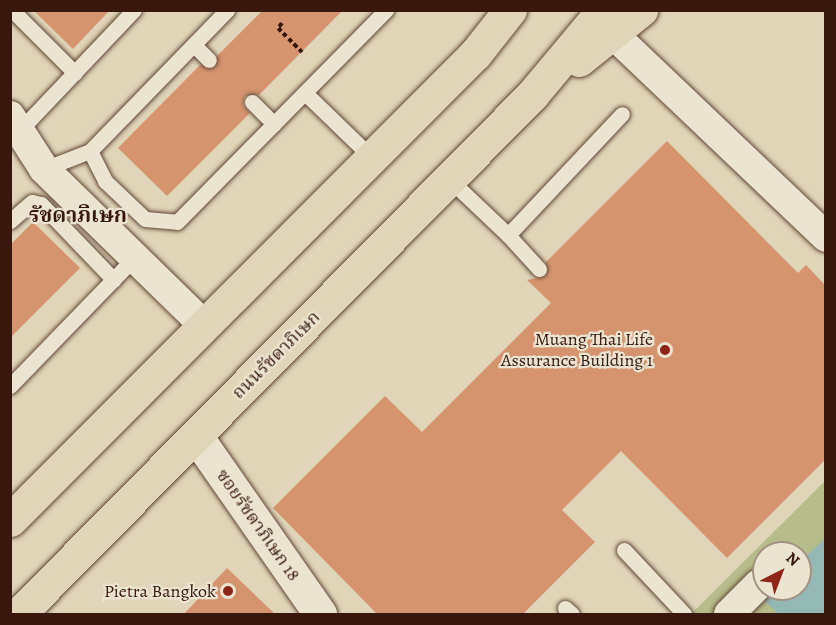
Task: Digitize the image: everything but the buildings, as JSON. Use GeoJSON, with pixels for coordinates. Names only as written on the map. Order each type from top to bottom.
{"type":"FeatureCollection","features":[{"type":"Feature","properties":{"kind":"main road"},"geometry":{"type":"LineString","coordinates":[[10,520],[476,53],[510,10]]}},
{"type":"Feature","properties":{"kind":"main road"},"geometry":{"type":"LineString","coordinates":[[476,53],[531,10]]}},
{"type":"Feature","properties":{"kind":"main road","name":"ถนนรัชดาภิเษก"},"geometry":{"type":"LineString","coordinates":[[19,615],[532,95],[608,22],[642,10]]}},
{"type":"Feature","properties":{"kind":"street"},"geometry":{"type":"LineString","coordinates":[[608,22],[825,237]]}},
{"type":"Feature","properties":{"kind":"street"},"geometry":{"type":"LineString","coordinates":[[15,123],[44,169],[205,326]]}},
{"type":"Feature","properties":{"kind":"street","name":"ซอยรัชดาภิเษก 18"},"geometry":{"type":"LineString","coordinates":[[196,436],[320,615]]}},
{"type":"Feature","properties":{"kind":"street"},"geometry":{"type":"LineString","coordinates":[[729,615],[752,591]]}},
{"type":"Feature","properties":{"kind":"lane"},"geometry":{"type":"LineString","coordinates":[[12,10],[75,73]]}},
{"type":"Feature","properties":{"kind":"lane"},"geometry":{"type":"LineString","coordinates":[[15,123],[75,73],[134,10]]}},
{"type":"Feature","properties":{"kind":"lane"},"geometry":{"type":"LineString","coordinates":[[44,169],[90,151],[227,10]]}},
{"type":"Feature","properties":{"kind":"lane"},"geometry":{"type":"LineString","coordinates":[[90,151],[105,181],[145,219],[177,222],[386,10]]}},
{"type":"Feature","properties":{"kind":"lane"},"geometry":{"type":"LineString","coordinates":[[194,45],[209,60]]}},
{"type":"Feature","properties":{"kind":"lane"},"geometry":{"type":"LineString","coordinates":[[305,93],[372,158]]}},
{"type":"Feature","properties":{"kind":"lane"},"geometry":{"type":"LineString","coordinates":[[252,102],[274,124]]}},
{"type":"Feature","properties":{"kind":"lane"},"geometry":{"type":"LineString","coordinates":[[508,235],[622,114]]}},
{"type":"Feature","properties":{"kind":"lane"},"geometry":{"type":"LineString","coordinates":[[449,179],[508,235],[539,269]]}},
{"type":"Feature","properties":{"kind":"lane"},"geometry":{"type":"LineString","coordinates":[[10,221],[32,202],[40,204],[114,280]]}},
{"type":"Feature","properties":{"kind":"lane"},"geometry":{"type":"LineString","coordinates":[[10,386],[135,258]]}},
{"type":"Feature","properties":{"kind":"lane"},"geometry":{"type":"LineString","coordinates":[[624,550],[684,615]]}},
{"type":"Feature","properties":{"kind":"path"},"geometry":{"type":"LineString","coordinates":[[282,23],[279,28],[302,52]]}},
{"type":"Feature","properties":{"kind":"green space"},"geometry":{"type":"Polygon","coordinates":[[[825,481],[825,614],[691,614],[752,553],[752,601],[812,601],[812,541],[765,541],[825,481]]]}},
{"type":"Feature","properties":{"kind":"water"},"geometry":{"type":"Polygon","coordinates":[[[825,538],[825,614],[778,614],[765,601],[812,601],[812,550],[825,538]]]}},
{"type":"Feature","properties":{"kind":"place","name":"Muang Thai Life Assurance Building 1"},"geometry":{"type":"Point","coordinates":[665,350]}},
{"type":"Feature","properties":{"kind":"place","name":"Pietra Bangkok"},"geometry":{"type":"Point","coordinates":[228,591]}},
{"type":"Feature","properties":{"kind":"district","name":"รัชดาภิเษก"},"geometry":{"type":"Point","coordinates":[78,215]}}]}
